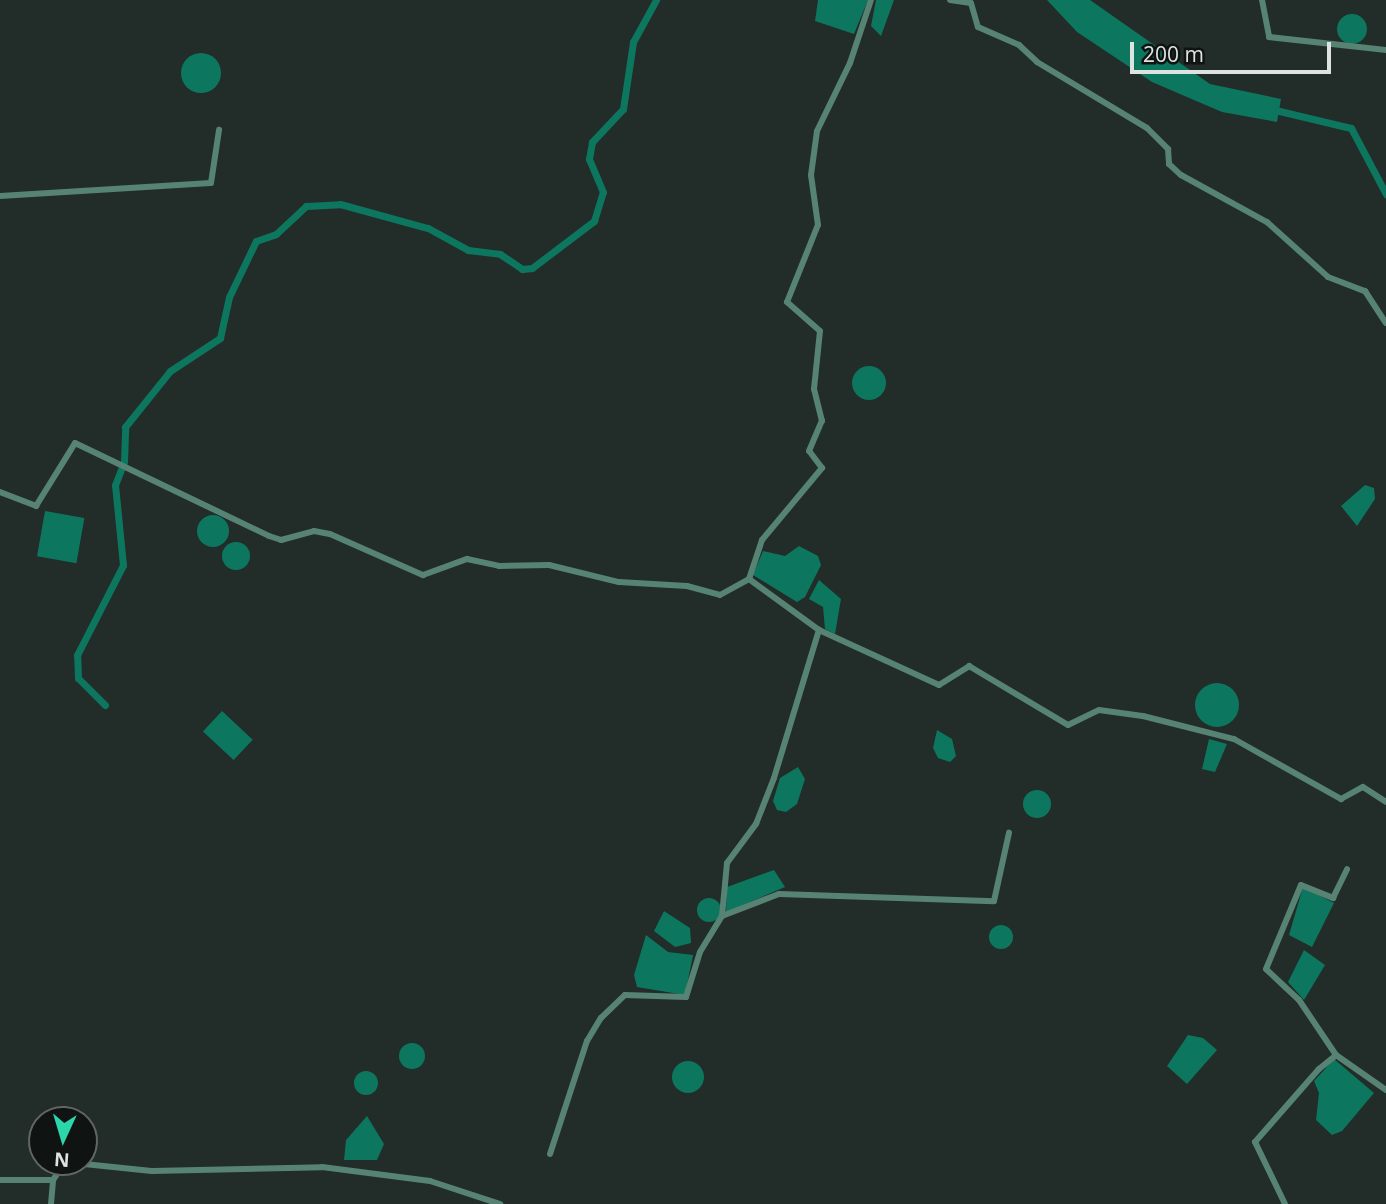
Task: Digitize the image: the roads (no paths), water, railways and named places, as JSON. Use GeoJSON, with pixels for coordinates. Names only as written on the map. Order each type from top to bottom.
{"type":"FeatureCollection","features":[{"type":"Feature","properties":{"kind":"street"},"geometry":{"type":"LineString","coordinates":[[0,492],[36,506],[75,443],[269,536],[281,540],[314,531],[330,534],[423,575],[467,559],[499,566],[549,565],[628,583],[687,586],[720,595],[749,579],[762,540],[822,468],[809,451],[822,421],[814,400],[820,331],[787,302],[818,225],[811,175],[817,131],[850,63],[871,0]]}},
{"type":"Feature","properties":{"kind":"street"},"geometry":{"type":"LineString","coordinates":[[950,0],[971,3],[978,27],[1019,45],[1099,102],[1147,128],[1168,149],[1174,169],[1267,222],[1328,276],[1365,291],[1386,323]]}},
{"type":"Feature","properties":{"kind":"street"},"geometry":{"type":"LineString","coordinates":[[1262,0],[1269,37],[1386,50]]}},
{"type":"Feature","properties":{"kind":"street"},"geometry":{"type":"LineString","coordinates":[[0,196],[211,183],[219,130]]}},
{"type":"Feature","properties":{"kind":"street"},"geometry":{"type":"LineString","coordinates":[[749,579],[819,630],[939,685],[969,666],[1068,725],[1099,710],[1143,716],[1234,739],[1341,799],[1363,787],[1386,802]]}},
{"type":"Feature","properties":{"kind":"street"},"geometry":{"type":"LineString","coordinates":[[550,1154],[587,1041],[601,1018],[625,995],[686,997],[700,952],[722,916],[722,876],[765,801],[819,630]]}},
{"type":"Feature","properties":{"kind":"street"},"geometry":{"type":"LineString","coordinates":[[722,916],[779,894],[994,901],[1009,833]]}},
{"type":"Feature","properties":{"kind":"street"},"geometry":{"type":"LineString","coordinates":[[1348,869],[1333,898],[1301,885],[1266,969],[1299,1000],[1336,1055],[1386,1090]]}},
{"type":"Feature","properties":{"kind":"street"},"geometry":{"type":"LineString","coordinates":[[1284,1204],[1255,1142],[1336,1055]]}},
{"type":"Feature","properties":{"kind":"street"},"geometry":{"type":"LineString","coordinates":[[51,1204],[53,1180],[65,1162],[152,1171],[322,1167],[430,1181],[500,1204]]}},
{"type":"Feature","properties":{"kind":"street"},"geometry":{"type":"LineString","coordinates":[[0,1180],[53,1180]]}},
{"type":"Feature","properties":{"kind":"waterway"},"geometry":{"type":"LineString","coordinates":[[105,705],[78,678],[77,655],[123,565],[115,485],[124,462],[125,427],[170,371],[220,338],[229,297],[256,241],[276,234],[306,206],[340,204],[428,228],[468,250],[500,254],[522,269],[532,268],[594,221],[603,192],[589,159],[592,142],[623,109],[633,42],[656,0]]}},
{"type":"Feature","properties":{"kind":"waterway"},"geometry":{"type":"LineString","coordinates":[[1271,109],[1351,128],[1386,194]]}}]}
